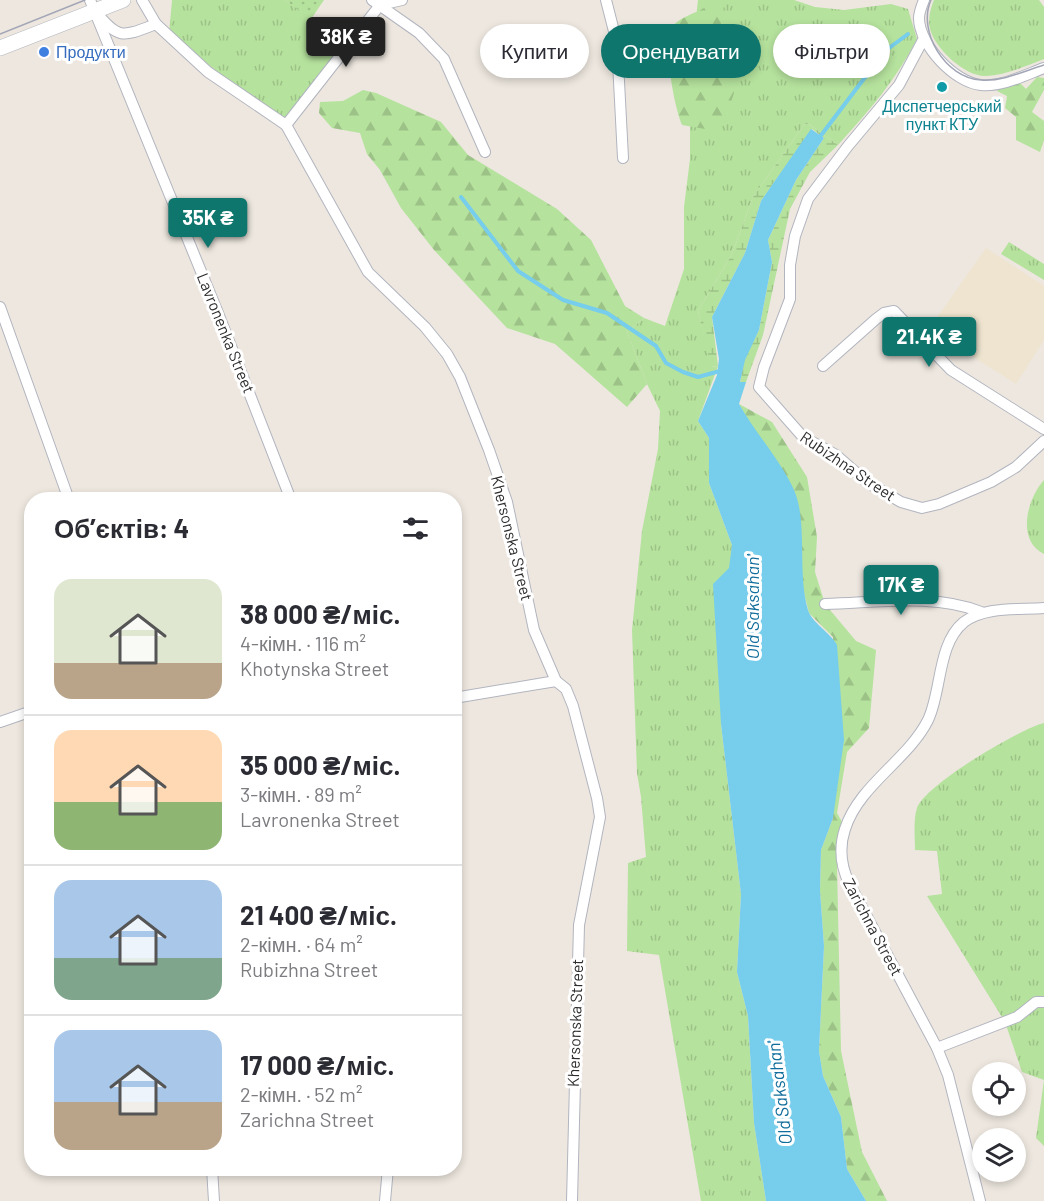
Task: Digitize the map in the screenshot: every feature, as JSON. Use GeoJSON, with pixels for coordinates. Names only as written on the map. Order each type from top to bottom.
{"type":"FeatureCollection","features":[{"type":"Feature","properties":{"kind":"main road"},"geometry":{"type":"LineString","coordinates":[[0,48],[92,5],[123,0]]}},
{"type":"Feature","properties":{"kind":"street","name":"Khersonska Street"},"geometry":{"type":"LineString","coordinates":[[142,0],[156,24],[208,72],[285,125],[368,272],[425,327],[447,354],[459,377],[507,502],[534,630],[556,681],[566,689],[573,706],[600,817],[579,925],[572,1201]]}},
{"type":"Feature","properties":{"kind":"street"},"geometry":{"type":"LineString","coordinates":[[285,125],[376,2],[402,0]]}},
{"type":"Feature","properties":{"kind":"street"},"geometry":{"type":"LineString","coordinates":[[606,0],[617,43],[623,158]]}},
{"type":"Feature","properties":{"kind":"street"},"geometry":{"type":"LineString","coordinates":[[924,0],[919,18],[924,38],[949,71],[964,82],[983,86],[1007,82],[1044,68]]}},
{"type":"Feature","properties":{"kind":"street"},"geometry":{"type":"LineString","coordinates":[[376,2],[419,33],[444,59],[486,152]]}},
{"type":"Feature","properties":{"kind":"street"},"geometry":{"type":"LineString","coordinates":[[92,5],[116,34],[127,36],[156,24]]}},
{"type":"Feature","properties":{"kind":"street","name":"Lavronenka Street"},"geometry":{"type":"LineString","coordinates":[[92,5],[288,492]]}},
{"type":"Feature","properties":{"kind":"street","name":"Rubizhna Street"},"geometry":{"type":"LineString","coordinates":[[924,38],[899,85],[848,146],[808,200],[795,236],[790,265],[790,299],[764,367],[759,387],[802,437],[836,454],[868,483],[902,502],[922,508],[939,504],[991,482],[1016,467],[1044,441]]}},
{"type":"Feature","properties":{"kind":"street"},"geometry":{"type":"LineString","coordinates":[[0,307],[66,492]]}},
{"type":"Feature","properties":{"kind":"street"},"geometry":{"type":"LineString","coordinates":[[823,366],[876,319],[884,313],[894,311],[951,370],[1044,429]]}},
{"type":"Feature","properties":{"kind":"street"},"geometry":{"type":"LineString","coordinates":[[825,604],[927,602],[966,606],[981,612],[1044,608]]}},
{"type":"Feature","properties":{"kind":"street","name":"Zarichna Street"},"geometry":{"type":"LineString","coordinates":[[980,1201],[948,1075],[937,1048],[849,883],[843,867],[841,846],[849,818],[928,719],[950,642],[963,622],[981,612]]}},
{"type":"Feature","properties":{"kind":"street"},"geometry":{"type":"LineString","coordinates":[[462,697],[556,681]]}},
{"type":"Feature","properties":{"kind":"street"},"geometry":{"type":"LineString","coordinates":[[0,722],[24,714]]}},
{"type":"Feature","properties":{"kind":"street"},"geometry":{"type":"LineString","coordinates":[[937,1048],[1017,1017],[1036,1002],[1044,1002]]}},
{"type":"Feature","properties":{"kind":"street"},"geometry":{"type":"LineString","coordinates":[[212,1176],[214,1201]]}},
{"type":"Feature","properties":{"kind":"street"},"geometry":{"type":"LineString","coordinates":[[385,1201],[387,1176]]}},
{"type":"Feature","properties":{"kind":"shaded area"},"geometry":{"type":"Polygon","coordinates":[[[986,248],[1044,286],[1044,340],[1016,384],[929,329],[986,248]]]}},
{"type":"Feature","properties":{"kind":"green space"},"geometry":{"type":"Polygon","coordinates":[[[172,0],[285,0],[348,43],[286,125],[169,34],[172,0]]]}},
{"type":"Feature","properties":{"kind":"green space"},"geometry":{"type":"Polygon","coordinates":[[[285,0],[324,0],[311,19],[285,0]]]}},
{"type":"Feature","properties":{"kind":"green space"},"geometry":{"type":"Polygon","coordinates":[[[698,0],[794,0],[815,7],[844,10],[891,4],[908,9],[917,39],[881,95],[838,145],[806,122],[753,197],[732,254],[698,311],[712,367],[718,366],[698,421],[709,438],[709,483],[732,545],[721,724],[741,894],[737,972],[748,1016],[754,1123],[766,1201],[701,1201],[659,955],[627,951],[628,863],[646,857],[637,773],[632,630],[642,531],[658,449],[660,411],[627,332],[644,318],[665,326],[684,269],[684,207],[690,159],[690,78],[761,78],[761,24],[695,24],[698,0]]]}},
{"type":"Feature","properties":{"kind":"green space"},"geometry":{"type":"Polygon","coordinates":[[[704,0],[725,0],[721,24],[675,24],[682,19],[704,8],[704,0]]]}},
{"type":"Feature","properties":{"kind":"green space"},"geometry":{"type":"Polygon","coordinates":[[[934,0],[1039,0],[1044,7],[1044,59],[1001,74],[986,76],[970,72],[953,61],[934,39],[929,20],[934,0]]]}},
{"type":"Feature","properties":{"kind":"green space"},"geometry":{"type":"Polygon","coordinates":[[[1037,77],[1044,78],[1044,90],[1032,112],[1044,121],[1044,140],[1040,152],[1016,140],[1016,117],[1005,108],[1007,96],[997,91],[1004,85],[1018,81],[1026,89],[1037,77]]]}},
{"type":"Feature","properties":{"kind":"green space"},"geometry":{"type":"Polygon","coordinates":[[[671,78],[732,78],[735,90],[726,116],[711,130],[682,125],[671,78]]]}},
{"type":"Feature","properties":{"kind":"green space"},"geometry":{"type":"Polygon","coordinates":[[[363,90],[376,93],[441,122],[468,155],[557,209],[591,240],[625,306],[644,318],[627,332],[647,384],[627,407],[555,344],[507,328],[434,250],[401,208],[380,170],[367,154],[360,133],[332,128],[319,113],[320,102],[343,101],[363,90]]]}},
{"type":"Feature","properties":{"kind":"green space"},"geometry":{"type":"Polygon","coordinates":[[[806,122],[838,145],[810,172],[790,209],[763,335],[746,382],[740,383],[744,360],[759,330],[772,262],[768,240],[796,180],[824,138],[812,129],[761,201],[745,253],[712,317],[718,366],[711,367],[698,311],[732,254],[753,197],[806,122]]]}},
{"type":"Feature","properties":{"kind":"green space"},"geometry":{"type":"Polygon","coordinates":[[[1009,242],[1044,264],[1044,280],[1001,254],[1009,242]]]}},
{"type":"Feature","properties":{"kind":"green space"},"geometry":{"type":"Polygon","coordinates":[[[739,404],[772,422],[807,477],[817,537],[815,572],[825,604],[856,641],[876,650],[869,728],[847,752],[837,813],[846,829],[837,866],[841,1051],[862,1152],[887,1201],[866,1201],[847,1169],[841,1117],[823,1076],[819,1051],[824,946],[820,891],[821,850],[833,818],[833,637],[809,613],[801,581],[799,515],[739,404]]]}},
{"type":"Feature","properties":{"kind":"green space"},"geometry":{"type":"Polygon","coordinates":[[[1044,480],[1044,554],[1035,548],[1030,539],[1027,519],[1033,498],[1044,480]]]}},
{"type":"Feature","properties":{"kind":"green space"},"geometry":{"type":"Polygon","coordinates":[[[1044,723],[1044,1080],[1026,1073],[1026,1062],[1019,1062],[1005,1022],[927,896],[942,894],[937,851],[915,850],[914,829],[917,808],[937,786],[974,759],[1032,727],[1044,723]]]}},
{"type":"Feature","properties":{"kind":"green space"},"geometry":{"type":"Polygon","coordinates":[[[1044,1080],[1044,1146],[1036,1138],[1044,1080]]]}},
{"type":"Feature","properties":{"kind":"water"},"geometry":{"type":"Polygon","coordinates":[[[811,129],[824,138],[796,180],[768,240],[772,262],[759,330],[745,360],[740,382],[746,382],[739,404],[783,469],[794,490],[801,517],[803,580],[808,610],[813,619],[837,645],[844,740],[833,818],[821,850],[820,891],[824,946],[819,1051],[823,1076],[841,1117],[847,1169],[866,1201],[766,1201],[754,1123],[748,1016],[737,972],[741,894],[721,724],[713,584],[729,568],[732,545],[709,483],[709,438],[698,421],[717,375],[719,359],[712,317],[745,253],[761,201],[811,129]]]}},
{"type":"Feature","properties":{"kind":"waterway","name":"Old Saksahan'"},"geometry":{"type":"LineString","coordinates":[[819,138],[885,51],[908,34]]}},
{"type":"Feature","properties":{"kind":"waterway"},"geometry":{"type":"LineString","coordinates":[[461,197],[518,271],[563,300],[607,313],[656,346],[666,363],[683,372],[698,377],[720,371]]}},
{"type":"Feature","properties":{"kind":"tram line"},"geometry":{"type":"LineString","coordinates":[[0,34],[85,0]]}},
{"type":"Feature","properties":{"kind":"tram line"},"geometry":{"type":"LineString","coordinates":[[931,0],[928,12],[931,38],[937,51],[956,71],[968,77],[989,80],[1005,78],[1044,65]]}},
{"type":"Feature","properties":{"kind":"place","name":"Продукти"},"geometry":{"type":"Point","coordinates":[44,52]}},
{"type":"Feature","properties":{"kind":"place","name":"Диспетчерський пункт КТУ"},"geometry":{"type":"Point","coordinates":[942,87]}}]}
